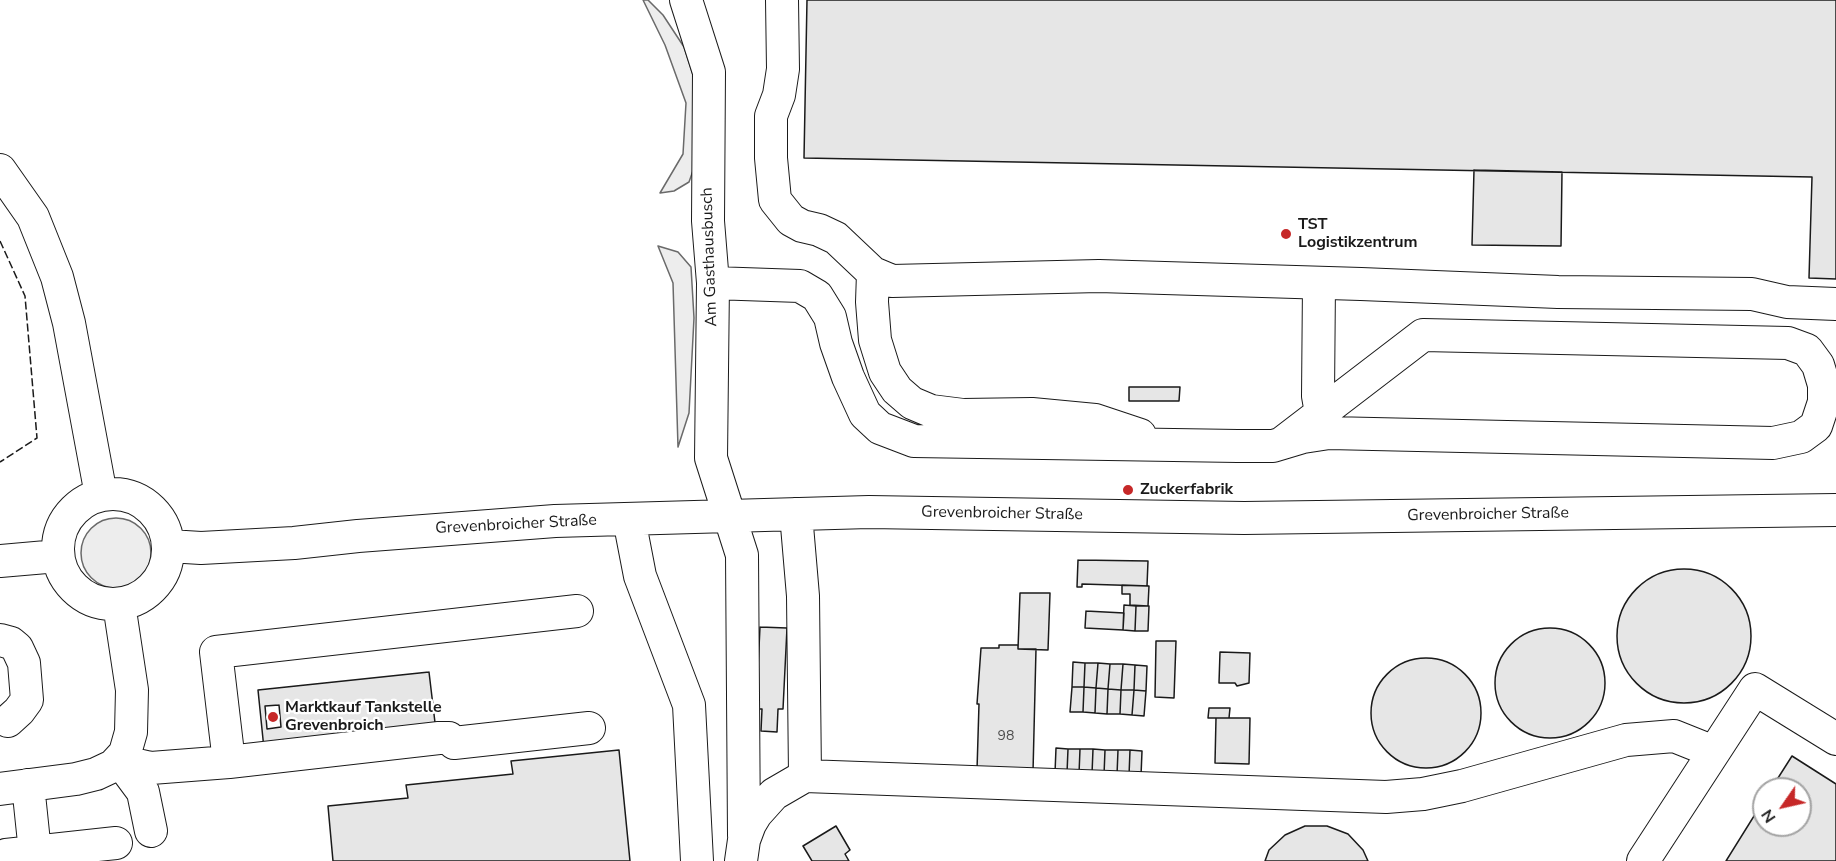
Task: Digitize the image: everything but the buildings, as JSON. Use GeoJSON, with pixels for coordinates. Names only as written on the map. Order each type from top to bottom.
{"type":"FeatureCollection","features":[{"type":"Feature","properties":{"kind":"street","name":"Am Gasthausbusch"},"geometry":{"type":"LineString","coordinates":[[686,0],[709,72],[708,221],[714,283],[711,458],[742,555],[743,851]]}},
{"type":"Feature","properties":{"kind":"street"},"geometry":{"type":"LineString","coordinates":[[782,0],[783,69],[780,95],[771,117],[771,175],[774,200],[791,220],[836,238],[873,273],[892,281],[1099,276],[1557,292],[1752,294],[1787,302],[1836,304]]}},
{"type":"Feature","properties":{"kind":"street"},"geometry":{"type":"LineString","coordinates":[[0,170],[33,217],[57,277],[69,323],[101,495]]}},
{"type":"Feature","properties":{"kind":"street"},"geometry":{"type":"LineString","coordinates":[[873,273],[872,302],[875,340],[885,372],[897,390],[912,403],[931,411],[963,415],[1032,414],[1095,420],[1166,445]]}},
{"type":"Feature","properties":{"kind":"street"},"geometry":{"type":"LineString","coordinates":[[714,283],[800,286],[817,296],[830,317],[844,365],[865,414],[880,428],[914,441],[1238,447],[1273,446],[1329,434],[1773,443],[1802,437],[1816,426],[1824,402],[1824,385],[1818,365],[1807,351],[1788,344],[1423,335],[1282,443]]}},
{"type":"Feature","properties":{"kind":"street"},"geometry":{"type":"LineString","coordinates":[[1319,283],[1318,396],[1321,413]]}},
{"type":"Feature","properties":{"kind":"street"},"geometry":{"type":"LineString","coordinates":[[123,494],[146,504],[162,523],[169,546],[167,563],[156,585],[135,600],[119,604],[98,602],[79,592],[65,576],[58,556],[59,536],[67,518],[81,503],[101,495],[123,494]]}},
{"type":"Feature","properties":{"kind":"street","name":"Grevenbroicher Straße"},"geometry":{"type":"LineString","coordinates":[[169,546],[201,548],[555,521],[868,512],[1244,518],[1836,510]]}},
{"type":"Feature","properties":{"kind":"street"},"geometry":{"type":"LineString","coordinates":[[796,514],[803,596],[805,776]]}},
{"type":"Feature","properties":{"kind":"street"},"geometry":{"type":"LineString","coordinates":[[629,519],[640,576],[689,705],[697,861]]}},
{"type":"Feature","properties":{"kind":"street"},"geometry":{"type":"LineString","coordinates":[[0,561],[58,556]]}},
{"type":"Feature","properties":{"kind":"street"},"geometry":{"type":"LineString","coordinates":[[116,843],[21,856],[14,787],[87,776],[105,770],[120,761],[129,743],[132,706],[119,604]]}},
{"type":"Feature","properties":{"kind":"street"},"geometry":{"type":"LineString","coordinates":[[229,762],[216,652],[577,611]]}},
{"type":"Feature","properties":{"kind":"street"},"geometry":{"type":"LineString","coordinates":[[0,640],[14,645],[24,663],[27,700],[8,721]]}},
{"type":"Feature","properties":{"kind":"street"},"geometry":{"type":"LineString","coordinates":[[1643,861],[1755,689],[1836,739]]}},
{"type":"Feature","properties":{"kind":"street"},"geometry":{"type":"LineString","coordinates":[[120,761],[151,768],[229,762],[439,738],[449,738],[454,743],[589,728]]}},
{"type":"Feature","properties":{"kind":"street"},"geometry":{"type":"LineString","coordinates":[[743,851],[750,825],[764,804],[789,784],[805,776],[1386,797],[1423,794],[1462,786],[1626,740],[1674,736],[1714,752]]}},
{"type":"Feature","properties":{"kind":"street"},"geometry":{"type":"LineString","coordinates":[[120,761],[143,792],[151,831]]}},
{"type":"Feature","properties":{"kind":"shaded area"},"geometry":{"type":"Polygon","coordinates":[[[643,0],[648,0],[663,15],[684,47],[694,78],[695,165],[689,182],[674,191],[660,193],[683,154],[686,103],[665,45],[643,0]]]}},
{"type":"Feature","properties":{"kind":"shaded area"},"geometry":{"type":"Polygon","coordinates":[[[658,246],[678,252],[691,267],[694,318],[689,413],[678,447],[673,283],[658,246]]]}},
{"type":"Feature","properties":{"kind":"shaded area"},"geometry":{"type":"Polygon","coordinates":[[[123,518],[136,524],[145,533],[149,539],[151,553],[149,567],[141,578],[130,586],[109,588],[91,578],[83,567],[81,546],[91,528],[102,520],[123,518]]]}},
{"type":"Feature","properties":{"kind":"fence"},"geometry":{"type":"LineString","coordinates":[[0,241],[25,296],[37,438],[0,462]]}},
{"type":"Feature","properties":{"kind":"place","name":"TST Logistikzentrum"},"geometry":{"type":"Point","coordinates":[1286,234]}},
{"type":"Feature","properties":{"kind":"place","name":"Zuckerfabrik"},"geometry":{"type":"Point","coordinates":[1128,490]}},
{"type":"Feature","properties":{"kind":"place","name":"Marktkauf Tankstelle Grevenbroich"},"geometry":{"type":"Point","coordinates":[273,717]}}]}
